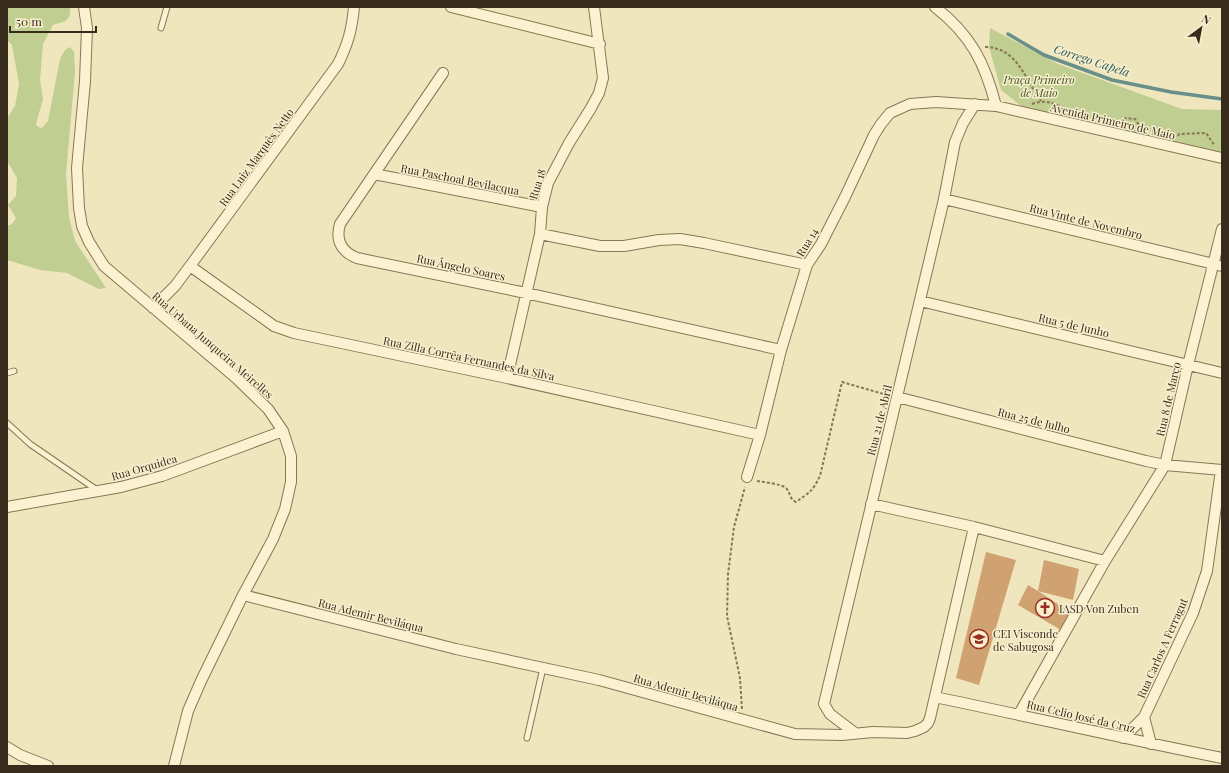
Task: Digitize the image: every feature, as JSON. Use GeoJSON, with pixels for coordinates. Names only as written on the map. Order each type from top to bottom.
{"type":"FeatureCollection","features":[{"type":"Feature","properties":{"kind":"street","name":"Rua Urbana Junqueira Meirelles"},"geometry":{"type":"LineString","coordinates":[[84,7],[87,36],[85,81],[77,168],[79,208],[82,226],[89,242],[104,266],[236,378],[268,410],[283,431],[290,456],[291,482],[285,509],[273,539],[243,595],[188,711],[174,766]]}},
{"type":"Feature","properties":{"kind":"street","name":"Rua Luiz Marquês Netto"},"geometry":{"type":"LineString","coordinates":[[153,308],[174,286],[190,266],[338,64],[347,46],[352,26],[354,7]]}},
{"type":"Feature","properties":{"kind":"street"},"geometry":{"type":"LineString","coordinates":[[450,7],[600,44]]}},
{"type":"Feature","properties":{"kind":"street","name":"Rua 18"},"geometry":{"type":"LineString","coordinates":[[507,378],[540,234],[542,207],[548,183],[556,165],[599,93],[603,78],[600,44],[594,7]]}},
{"type":"Feature","properties":{"kind":"street"},"geometry":{"type":"LineString","coordinates":[[935,7],[951,19],[973,46],[983,64],[996,106]]}},
{"type":"Feature","properties":{"kind":"street","name":"Rua Ângelo Soares"},"geometry":{"type":"LineString","coordinates":[[443,73],[340,224],[338,230],[340,243],[344,251],[357,258],[526,293],[781,350]]}},
{"type":"Feature","properties":{"kind":"street","name":"Rua 14"},"geometry":{"type":"LineString","coordinates":[[746,480],[760,435],[781,350],[807,265],[845,197],[874,135],[890,114],[910,104],[936,102],[975,104]]}},
{"type":"Feature","properties":{"kind":"street","name":"Avenida Primeiro de Maio"},"geometry":{"type":"LineString","coordinates":[[975,104],[996,106],[1220,154]]}},
{"type":"Feature","properties":{"kind":"street","name":"Rua 21 de Abril"},"geometry":{"type":"LineString","coordinates":[[855,734],[830,714],[824,704],[944,199],[955,142],[963,123],[975,104]]}},
{"type":"Feature","properties":{"kind":"street","name":"Rua Paschoal Bevilacqua"},"geometry":{"type":"LineString","coordinates":[[374,174],[542,207]]}},
{"type":"Feature","properties":{"kind":"street","name":"Rua Vinte de Novembro"},"geometry":{"type":"LineString","coordinates":[[944,199],[1218,265]]}},
{"type":"Feature","properties":{"kind":"street","name":"Rua 8 de Março"},"geometry":{"type":"LineString","coordinates":[[1019,714],[1105,561],[1165,465],[1188,365],[1218,265],[1222,229]]}},
{"type":"Feature","properties":{"kind":"street"},"geometry":{"type":"LineString","coordinates":[[540,234],[600,246],[624,246],[659,240],[680,239],[704,242],[807,265]]}},
{"type":"Feature","properties":{"kind":"street","name":"Rua Zilla Corrêa Fernandes da Silva"},"geometry":{"type":"LineString","coordinates":[[190,266],[274,326],[294,333],[507,378],[760,435]]}},
{"type":"Feature","properties":{"kind":"street","name":"Rua 5 de Junho"},"geometry":{"type":"LineString","coordinates":[[920,301],[1222,373]]}},
{"type":"Feature","properties":{"kind":"street","name":"Rua 25 de Julho"},"geometry":{"type":"LineString","coordinates":[[897,397],[1165,465],[1221,470]]}},
{"type":"Feature","properties":{"kind":"street","name":"Rua Orquidea"},"geometry":{"type":"LineString","coordinates":[[7,507],[121,488],[162,476],[283,431]]}},
{"type":"Feature","properties":{"kind":"street","name":"Rua Carlos A Ferragut"},"geometry":{"type":"LineString","coordinates":[[1123,738],[1144,717],[1193,613],[1206,571],[1221,470]]}},
{"type":"Feature","properties":{"kind":"street"},"geometry":{"type":"LineString","coordinates":[[871,504],[974,527],[1105,561]]}},
{"type":"Feature","properties":{"kind":"street","name":"Rua Ademir Beviláqua"},"geometry":{"type":"LineString","coordinates":[[243,595],[456,649],[599,680],[795,734],[842,735],[873,732],[907,733],[915,731],[928,723],[936,697],[974,527]]}},
{"type":"Feature","properties":{"kind":"street","name":"Rua Celio José da Cruz"},"geometry":{"type":"LineString","coordinates":[[936,697],[1222,758]]}},
{"type":"Feature","properties":{"kind":"street"},"geometry":{"type":"LineString","coordinates":[[1144,717],[1151,744]]}},
{"type":"Feature","properties":{"kind":"street"},"geometry":{"type":"LineString","coordinates":[[7,747],[20,755],[48,766]]}},
{"type":"Feature","properties":{"kind":"lane"},"geometry":{"type":"LineString","coordinates":[[161,28],[167,7]]}},
{"type":"Feature","properties":{"kind":"lane"},"geometry":{"type":"LineString","coordinates":[[7,373],[14,371]]}},
{"type":"Feature","properties":{"kind":"lane"},"geometry":{"type":"LineString","coordinates":[[7,423],[30,444],[99,491]]}},
{"type":"Feature","properties":{"kind":"lane"},"geometry":{"type":"LineString","coordinates":[[527,738],[543,668]]}},
{"type":"Feature","properties":{"kind":"path"},"geometry":{"type":"LineString","coordinates":[[973,46],[1003,50],[1014,59],[1041,101]]}},
{"type":"Feature","properties":{"kind":"path"},"geometry":{"type":"LineString","coordinates":[[1023,113],[1033,103],[1041,101],[1052,102],[1068,112]]}},
{"type":"Feature","properties":{"kind":"path"},"geometry":{"type":"LineString","coordinates":[[1116,122],[1121,123],[1125,118],[1136,119],[1139,125],[1147,130]]}},
{"type":"Feature","properties":{"kind":"path"},"geometry":{"type":"LineString","coordinates":[[1175,140],[1179,134],[1206,133],[1220,154]]}},
{"type":"Feature","properties":{"kind":"path"},"geometry":{"type":"LineString","coordinates":[[746,480],[750,485],[754,480],[782,486],[796,502],[814,488],[820,476],[842,382],[897,397]]}},
{"type":"Feature","properties":{"kind":"path"},"geometry":{"type":"LineString","coordinates":[[744,721],[740,678],[727,616],[729,566],[734,527],[746,480]]}},
{"type":"Feature","properties":{"kind":"green space"},"geometry":{"type":"Polygon","coordinates":[[[7,7],[70,7],[68,18],[64,22],[53,25],[43,44],[40,80],[43,99],[36,124],[38,127],[42,128],[48,121],[60,59],[65,50],[70,47],[74,52],[75,72],[66,174],[69,217],[75,241],[106,288],[99,289],[67,273],[40,270],[7,260],[7,226],[12,224],[16,218],[8,205],[16,196],[17,178],[7,161],[7,118],[15,106],[19,84],[12,45],[7,40],[7,7]]]}},
{"type":"Feature","properties":{"kind":"green space","name":"Praça Primeiro de Maio"},"geometry":{"type":"Polygon","coordinates":[[[990,28],[1058,64],[1182,109],[1222,110],[1222,154],[1026,110],[1001,90],[989,47],[990,28]]]}},
{"type":"Feature","properties":{"kind":"building"},"geometry":{"type":"Polygon","coordinates":[[[986,552],[1016,560],[979,685],[956,678],[986,552]]]}},
{"type":"Feature","properties":{"kind":"building"},"geometry":{"type":"Polygon","coordinates":[[[1044,560],[1079,569],[1073,600],[1038,591],[1044,560]]]}},
{"type":"Feature","properties":{"kind":"building","name":"IASD Von Zuben"},"geometry":{"type":"Polygon","coordinates":[[[1028,585],[1070,612],[1061,630],[1018,605],[1028,585]]]}},
{"type":"Feature","properties":{"kind":"waterway","name":"Corrego Capela"},"geometry":{"type":"LineString","coordinates":[[1008,34],[1044,55],[1112,80],[1171,92],[1222,99]]}},
{"type":"Feature","properties":{"kind":"place","name":"IASD Von Zuben"},"geometry":{"type":"Point","coordinates":[1045,608]}},
{"type":"Feature","properties":{"kind":"place","name":"CEI Visconde de Sabugosa"},"geometry":{"type":"Point","coordinates":[979,639]}}]}
